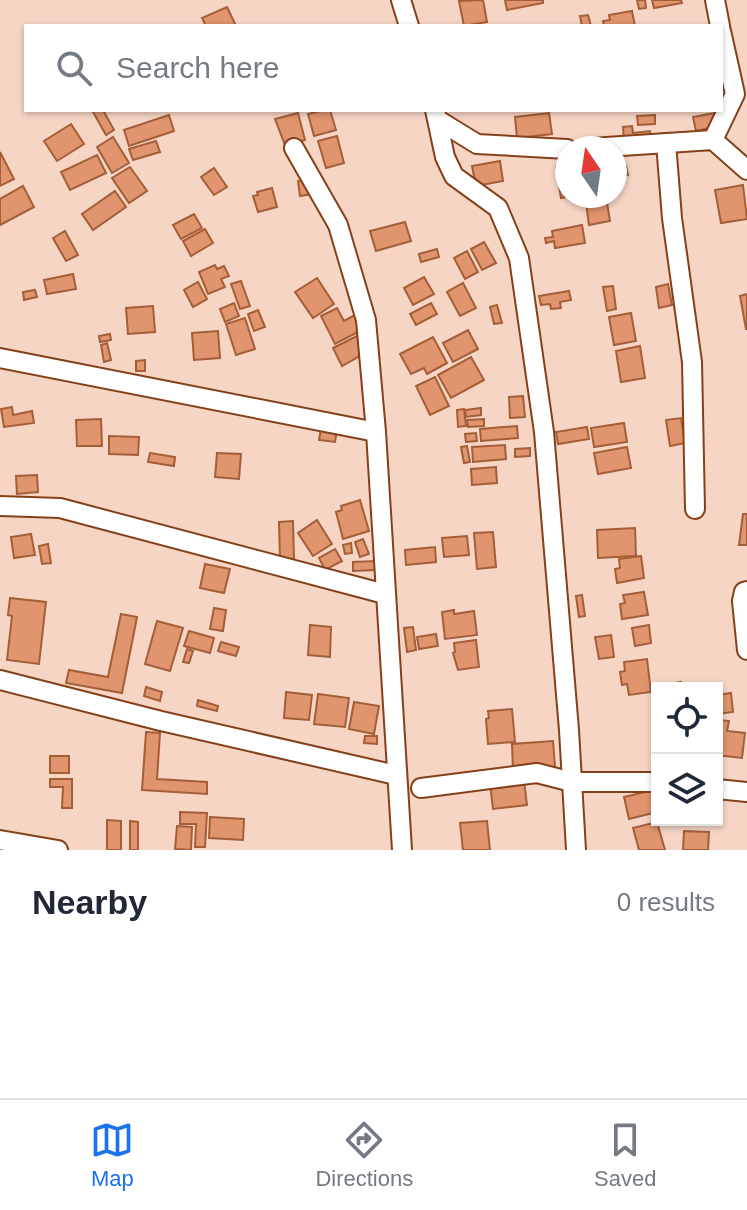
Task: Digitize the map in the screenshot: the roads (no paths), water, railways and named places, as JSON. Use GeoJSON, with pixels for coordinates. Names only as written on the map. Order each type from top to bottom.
{"type":"FeatureCollection","features":[{"type":"Feature","properties":{"kind":"street"},"geometry":{"type":"LineString","coordinates":[[401,0],[408,24]]}},
{"type":"Feature","properties":{"kind":"street"},"geometry":{"type":"LineString","coordinates":[[715,0],[719,24]]}},
{"type":"Feature","properties":{"kind":"street"},"geometry":{"type":"LineString","coordinates":[[713,140],[735,94],[723,39]]}},
{"type":"Feature","properties":{"kind":"street"},"geometry":{"type":"LineString","coordinates":[[437,115],[477,144],[555,148]]}},
{"type":"Feature","properties":{"kind":"street"},"geometry":{"type":"LineString","coordinates":[[437,115],[445,157],[454,176],[498,208],[519,258],[544,432],[576,850]]}},
{"type":"Feature","properties":{"kind":"street"},"geometry":{"type":"LineString","coordinates":[[627,146],[713,140],[747,170]]}},
{"type":"Feature","properties":{"kind":"street"},"geometry":{"type":"LineString","coordinates":[[666,143],[672,218],[692,362],[695,509]]}},
{"type":"Feature","properties":{"kind":"street"},"geometry":{"type":"LineString","coordinates":[[294,148],[338,225],[366,320],[402,850]]}},
{"type":"Feature","properties":{"kind":"street"},"geometry":{"type":"LineString","coordinates":[[0,358],[376,432]]}},
{"type":"Feature","properties":{"kind":"street"},"geometry":{"type":"LineString","coordinates":[[0,506],[60,508],[385,594]]}},
{"type":"Feature","properties":{"kind":"street"},"geometry":{"type":"LineString","coordinates":[[747,591],[742,601],[747,650]]}},
{"type":"Feature","properties":{"kind":"street"},"geometry":{"type":"LineString","coordinates":[[0,680],[396,775]]}},
{"type":"Feature","properties":{"kind":"street"},"geometry":{"type":"LineString","coordinates":[[421,788],[537,773],[572,782],[651,782]]}},
{"type":"Feature","properties":{"kind":"street"},"geometry":{"type":"LineString","coordinates":[[723,790],[747,792]]}},
{"type":"Feature","properties":{"kind":"street"},"geometry":{"type":"LineString","coordinates":[[0,840],[58,850]]}}]}
